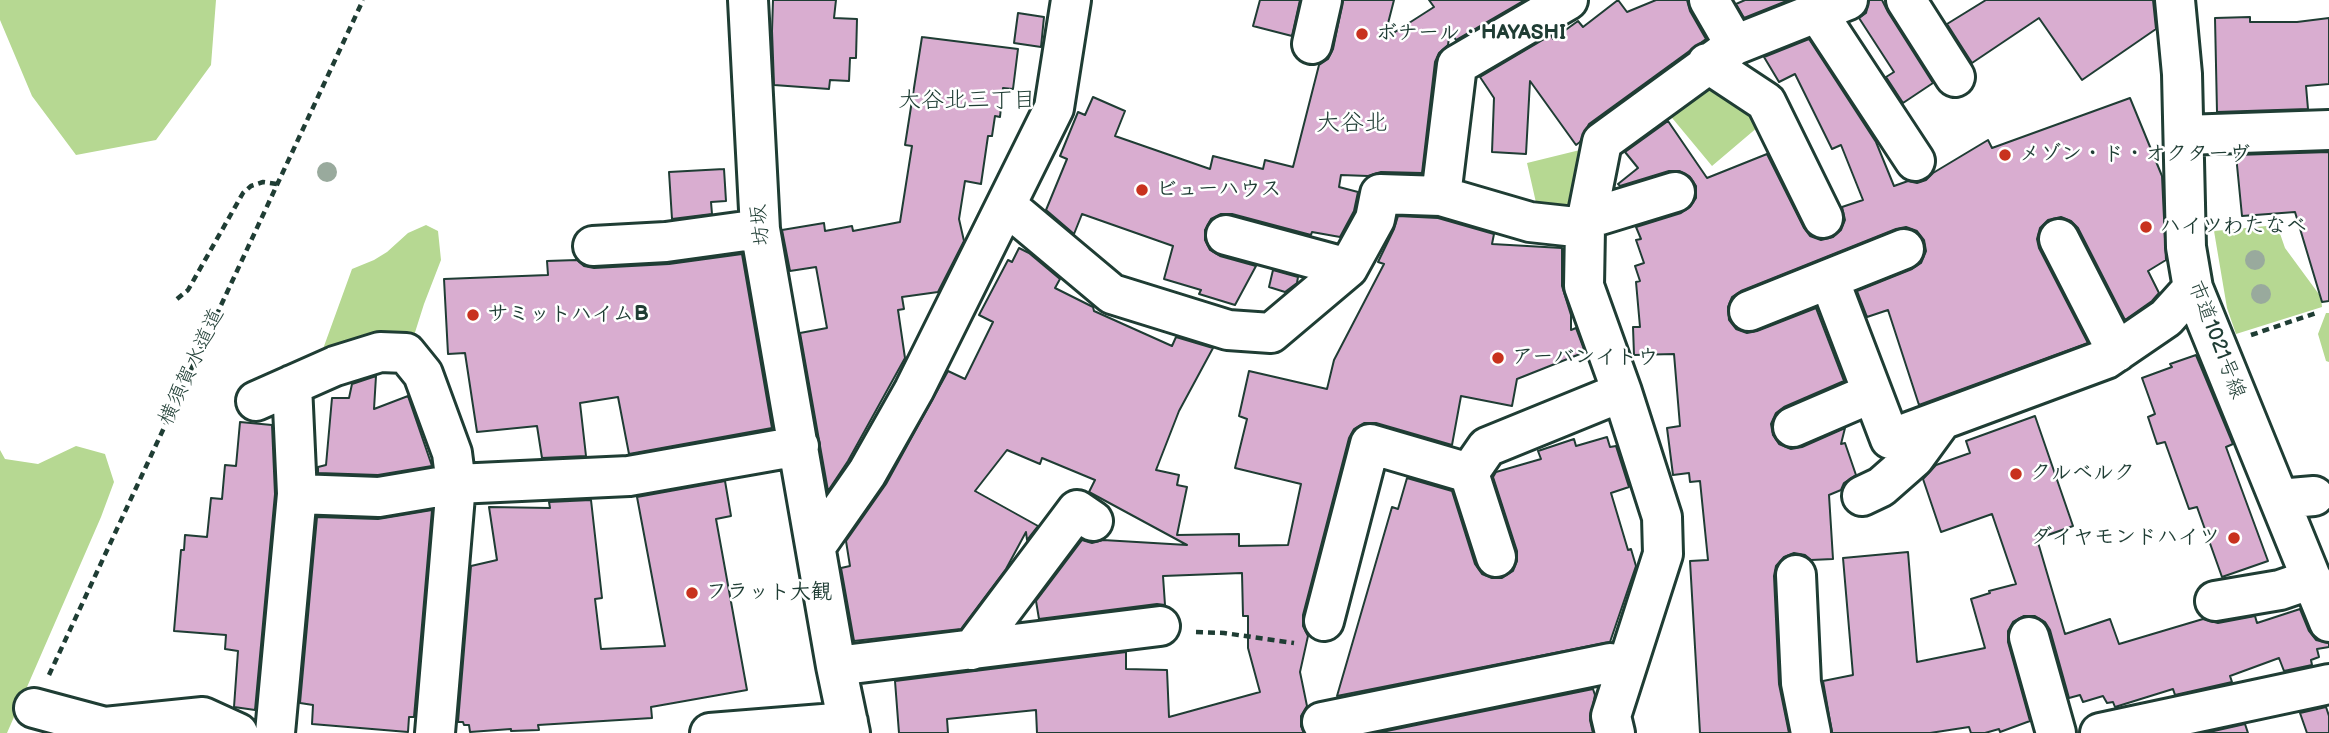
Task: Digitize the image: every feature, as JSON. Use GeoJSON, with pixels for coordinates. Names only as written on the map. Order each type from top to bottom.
{"type":"FeatureCollection","features":[{"type":"Feature","properties":{"kind":"street","name":"坊坂"},"geometry":{"type":"LineString","coordinates":[[748,0],[760,229],[849,728]]}},
{"type":"Feature","properties":{"kind":"street"},"geometry":{"type":"LineString","coordinates":[[816,546],[867,473],[914,390],[1054,108],[1071,0]]}},
{"type":"Feature","properties":{"kind":"street"},"geometry":{"type":"LineString","coordinates":[[1312,44],[1322,0]]}},
{"type":"Feature","properties":{"kind":"street"},"geometry":{"type":"LineString","coordinates":[[1441,196],[1457,65],[1568,0]]}},
{"type":"Feature","properties":{"kind":"street"},"geometry":{"type":"LineString","coordinates":[[1709,0],[1721,54],[1766,102],[1823,218]]}},
{"type":"Feature","properties":{"kind":"street"},"geometry":{"type":"LineString","coordinates":[[1906,0],[1955,77]]}},
{"type":"Feature","properties":{"kind":"street","name":"市道1021号線"},"geometry":{"type":"LineString","coordinates":[[2175,0],[2182,74],[2186,247],[2193,288],[2297,498],[2312,579],[2329,622]]}},
{"type":"Feature","properties":{"kind":"street"},"geometry":{"type":"LineString","coordinates":[[1615,733],[1611,716],[1663,554],[1662,517],[1584,286],[1586,223],[1602,142],[1721,54],[1833,6],[1915,162]]}},
{"type":"Feature","properties":{"kind":"street"},"geometry":{"type":"LineString","coordinates":[[2183,135],[2329,130]]}},
{"type":"Feature","properties":{"kind":"street"},"geometry":{"type":"LineString","coordinates":[[1007,206],[1112,294],[1228,330],[1271,333],[1348,268],[1375,219],[1380,194],[1441,196],[1530,222],[1586,223],[1675,191]]}},
{"type":"Feature","properties":{"kind":"street"},"geometry":{"type":"LineString","coordinates":[[593,246],[666,242],[760,229]]}},
{"type":"Feature","properties":{"kind":"street"},"geometry":{"type":"LineString","coordinates":[[1226,235],[1348,268]]}},
{"type":"Feature","properties":{"kind":"street"},"geometry":{"type":"LineString","coordinates":[[2059,240],[2117,352]]}},
{"type":"Feature","properties":{"kind":"street"},"geometry":{"type":"LineString","coordinates":[[1749,311],[1904,249]]}},
{"type":"Feature","properties":{"kind":"street"},"geometry":{"type":"LineString","coordinates":[[1829,279],[1890,439],[2106,359],[2166,318],[2193,288]]}},
{"type":"Feature","properties":{"kind":"street"},"geometry":{"type":"LineString","coordinates":[[256,401],[335,366],[380,352],[406,352],[423,374],[452,453],[456,484],[435,733]]}},
{"type":"Feature","properties":{"kind":"street"},"geometry":{"type":"LineString","coordinates":[[275,733],[297,494],[292,385]]}},
{"type":"Feature","properties":{"kind":"street"},"geometry":{"type":"LineString","coordinates":[[1469,473],[1487,447],[1622,392]]}},
{"type":"Feature","properties":{"kind":"street"},"geometry":{"type":"LineString","coordinates":[[1793,427],[1872,393]]}},
{"type":"Feature","properties":{"kind":"street"},"geometry":{"type":"LineString","coordinates":[[1862,496],[1881,486],[1914,458],[1941,421]]}},
{"type":"Feature","properties":{"kind":"street"},"geometry":{"type":"LineString","coordinates":[[1312,633],[1336,534],[1370,444],[1469,473]]}},
{"type":"Feature","properties":{"kind":"street"},"geometry":{"type":"LineString","coordinates":[[297,494],[379,497],[456,484],[629,476],[799,446]]}},
{"type":"Feature","properties":{"kind":"street"},"geometry":{"type":"LineString","coordinates":[[1469,473],[1496,557]]}},
{"type":"Feature","properties":{"kind":"street"},"geometry":{"type":"LineString","coordinates":[[972,649],[1077,510],[1093,521]]}},
{"type":"Feature","properties":{"kind":"street"},"geometry":{"type":"LineString","coordinates":[[1796,575],[1801,683],[1811,733]]}},
{"type":"Feature","properties":{"kind":"street"},"geometry":{"type":"LineString","coordinates":[[2215,601],[2280,590],[2312,579]]}},
{"type":"Feature","properties":{"kind":"street"},"geometry":{"type":"LineString","coordinates":[[836,666],[1160,626]]}},
{"type":"Feature","properties":{"kind":"street"},"geometry":{"type":"LineString","coordinates":[[2029,637],[2056,733]]}},
{"type":"Feature","properties":{"kind":"street"},"geometry":{"type":"LineString","coordinates":[[1339,724],[1503,670],[1610,663],[1626,668]]}},
{"type":"Feature","properties":{"kind":"street"},"geometry":{"type":"LineString","coordinates":[[2100,733],[2329,684]]}},
{"type":"Feature","properties":{"kind":"street"},"geometry":{"type":"LineString","coordinates":[[32,712],[105,727],[181,726],[203,717],[238,733]]}},
{"type":"Feature","properties":{"kind":"street"},"geometry":{"type":"LineString","coordinates":[[710,733],[849,728]]}},
{"type":"Feature","properties":{"kind":"path","name":"横須賀水道道"},"geometry":{"type":"LineString","coordinates":[[32,712],[363,0]]}},
{"type":"Feature","properties":{"kind":"path"},"geometry":{"type":"LineString","coordinates":[[177,299],[188,290],[243,193],[251,186],[263,182],[277,184]]}},
{"type":"Feature","properties":{"kind":"path"},"geometry":{"type":"LineString","coordinates":[[2245,337],[2319,312]]}},
{"type":"Feature","properties":{"kind":"path"},"geometry":{"type":"LineString","coordinates":[[1160,626],[1187,632],[1258,637],[1312,633]]}},
{"type":"Feature","properties":{"kind":"green space"},"geometry":{"type":"Polygon","coordinates":[[[0,0],[216,0],[211,65],[156,140],[76,155],[32,96],[0,20],[0,0]]]}},
{"type":"Feature","properties":{"kind":"green space"},"geometry":{"type":"Polygon","coordinates":[[[1709,84],[1765,121],[1712,166],[1668,113],[1709,84]]]}},
{"type":"Feature","properties":{"kind":"green space"},"geometry":{"type":"Polygon","coordinates":[[[1584,149],[1569,209],[1537,207],[1527,163],[1584,149]]]}},
{"type":"Feature","properties":{"kind":"green space"},"geometry":{"type":"Polygon","coordinates":[[[426,225],[438,231],[441,260],[411,345],[319,360],[352,269],[374,260],[408,233],[426,225]]]}},
{"type":"Feature","properties":{"kind":"green space"},"geometry":{"type":"Polygon","coordinates":[[[2277,225],[2285,248],[2321,297],[2322,307],[2236,334],[2227,308],[2214,231],[2277,225]]]}},
{"type":"Feature","properties":{"kind":"green space"},"geometry":{"type":"Polygon","coordinates":[[[2326,313],[2329,313],[2329,362],[2326,361],[2318,334],[2326,313]]]}},
{"type":"Feature","properties":{"kind":"green space"},"geometry":{"type":"Polygon","coordinates":[[[76,446],[105,454],[114,482],[7,733],[0,733],[0,450],[5,459],[38,464],[76,446]]]}},
{"type":"Feature","properties":{"kind":"building"},"geometry":{"type":"Polygon","coordinates":[[[773,0],[836,0],[834,18],[857,19],[856,58],[850,58],[849,81],[830,80],[829,89],[774,85],[773,0]]]}},
{"type":"Feature","properties":{"kind":"building"},"geometry":{"type":"Polygon","coordinates":[[[1260,0],[1300,0],[1292,36],[1253,26],[1260,0]]]}},
{"type":"Feature","properties":{"kind":"building"},"geometry":{"type":"Polygon","coordinates":[[[1343,0],[1394,0],[1384,39],[1434,7],[1429,0],[1525,0],[1456,40],[1450,31],[1448,45],[1439,53],[1435,62],[1422,173],[1341,175],[1339,187],[1358,192],[1354,211],[1340,237],[1312,232],[1311,235],[1232,214],[1221,214],[1211,219],[1205,230],[1205,240],[1210,250],[1220,256],[1256,266],[1235,305],[1199,294],[1201,290],[1164,279],[1173,246],[1082,214],[1074,234],[1046,210],[1067,159],[1060,156],[1078,112],[1085,115],[1093,97],[1125,111],[1115,136],[1210,169],[1213,156],[1263,169],[1265,160],[1293,167],[1319,65],[1328,59],[1333,49],[1343,0]]]}},
{"type":"Feature","properties":{"kind":"building"},"geometry":{"type":"Polygon","coordinates":[[[1618,0],[1627,12],[1656,0],[1687,0],[1690,11],[1706,39],[1589,124],[1576,145],[1530,81],[1526,154],[1492,152],[1494,98],[1480,77],[1551,35],[1553,39],[1578,21],[1583,27],[1618,0]]]}},
{"type":"Feature","properties":{"kind":"building"},"geometry":{"type":"Polygon","coordinates":[[[1745,0],[1789,0],[1744,18],[1736,4],[1745,0]]]}},
{"type":"Feature","properties":{"kind":"building"},"geometry":{"type":"Polygon","coordinates":[[[1869,0],[1882,0],[1933,83],[1903,103],[1886,77],[1894,72],[1859,18],[1866,13],[1869,0]]]}},
{"type":"Feature","properties":{"kind":"building"},"geometry":{"type":"Polygon","coordinates":[[[1986,0],[2153,0],[2156,29],[2082,80],[2039,18],[1972,63],[1947,24],[1986,0]]]}},
{"type":"Feature","properties":{"kind":"building"},"geometry":{"type":"Polygon","coordinates":[[[1018,13],[1044,17],[1041,47],[1014,43],[1018,13]]]}},
{"type":"Feature","properties":{"kind":"building"},"geometry":{"type":"Polygon","coordinates":[[[2250,17],[2250,22],[2297,22],[2329,18],[2329,84],[2306,86],[2308,109],[2217,112],[2215,18],[2250,17]]]}},
{"type":"Feature","properties":{"kind":"building"},"geometry":{"type":"Polygon","coordinates":[[[922,37],[1018,49],[1013,89],[1003,88],[1000,117],[995,116],[992,136],[988,136],[981,184],[965,181],[959,219],[964,241],[938,292],[902,297],[904,309],[898,310],[905,358],[848,461],[828,491],[800,333],[827,328],[816,267],[790,271],[782,230],[824,223],[825,231],[852,226],[853,231],[900,222],[912,146],[905,145],[922,37]]]}},
{"type":"Feature","properties":{"kind":"building"},"geometry":{"type":"Polygon","coordinates":[[[1809,39],[1876,142],[1894,186],[1908,181],[1917,183],[1926,180],[1988,140],[1992,148],[2130,98],[2162,176],[2166,260],[2148,271],[2159,293],[2125,320],[2078,228],[2061,217],[2048,220],[2040,228],[2037,239],[2039,248],[2088,343],[1919,405],[1888,310],[1867,317],[1857,291],[1921,263],[1926,251],[1924,240],[1917,231],[1906,227],[1896,229],[1732,297],[1728,307],[1729,320],[1736,329],[1747,333],[1816,308],[1844,381],[1776,413],[1771,424],[1773,435],[1779,444],[1791,449],[1802,447],[1845,428],[1841,444],[1845,443],[1856,475],[1844,483],[1841,490],[1829,495],[1833,559],[1811,560],[1805,555],[1794,553],[1784,557],[1776,566],[1774,576],[1779,684],[1789,733],[1700,733],[1690,561],[1708,560],[1700,481],[1690,482],[1689,473],[1673,475],[1667,428],[1680,426],[1674,354],[1634,355],[1633,327],[1640,327],[1636,282],[1640,281],[1635,266],[1644,263],[1636,240],[1641,239],[1636,227],[1681,213],[1690,207],[1696,198],[1696,186],[1690,177],[1679,171],[1669,171],[1620,186],[1618,184],[1638,168],[1625,152],[1668,121],[1707,178],[1767,154],[1810,236],[1821,240],[1833,237],[1841,230],[1845,220],[1842,207],[1863,200],[1841,145],[1832,149],[1795,74],[1779,82],[1764,57],[1809,39]]]}},
{"type":"Feature","properties":{"kind":"building"},"geometry":{"type":"Polygon","coordinates":[[[2329,152],[2329,301],[2322,302],[2295,212],[2242,216],[2236,155],[2329,152]]]}},
{"type":"Feature","properties":{"kind":"building"},"geometry":{"type":"Polygon","coordinates":[[[724,169],[726,201],[711,202],[712,214],[672,219],[669,172],[724,169]]]}},
{"type":"Feature","properties":{"kind":"building"},"geometry":{"type":"Polygon","coordinates":[[[1398,216],[1438,218],[1494,234],[1492,244],[1562,248],[1562,286],[1571,315],[1571,330],[1576,328],[1585,352],[1517,379],[1512,406],[1461,396],[1452,445],[1376,423],[1364,423],[1354,429],[1349,438],[1303,615],[1303,626],[1308,636],[1300,672],[1307,706],[1301,716],[1304,733],[1037,733],[1036,710],[947,719],[948,733],[899,733],[895,681],[1126,652],[1126,669],[1167,670],[1169,717],[1260,692],[1248,648],[1248,616],[1243,616],[1242,573],[1163,576],[1165,605],[1039,619],[1036,601],[1082,540],[1092,543],[1103,540],[1187,545],[1089,492],[1095,480],[1042,458],[1040,464],[1007,450],[975,491],[1038,526],[1027,540],[1026,532],[1006,569],[961,629],[854,641],[841,568],[850,566],[846,541],[886,484],[948,371],[965,379],[993,322],[979,315],[1008,260],[1012,262],[1019,248],[1060,279],[1055,288],[1093,307],[1094,311],[1172,346],[1176,337],[1213,348],[1179,411],[1156,470],[1179,475],[1177,485],[1187,487],[1177,535],[1239,534],[1239,546],[1288,545],[1301,484],[1235,468],[1247,419],[1239,416],[1249,371],[1327,389],[1334,360],[1384,264],[1378,262],[1398,216]]]}},
{"type":"Feature","properties":{"kind":"building"},"geometry":{"type":"Polygon","coordinates":[[[742,254],[772,428],[629,454],[618,397],[580,403],[586,456],[542,458],[537,426],[477,432],[465,353],[448,354],[444,279],[548,275],[547,261],[577,260],[584,266],[594,268],[669,264],[742,254]]]}},
{"type":"Feature","properties":{"kind":"building"},"geometry":{"type":"Polygon","coordinates":[[[1273,270],[1298,277],[1297,283],[1285,292],[1269,287],[1273,270]]]}},
{"type":"Feature","properties":{"kind":"building"},"geometry":{"type":"Polygon","coordinates":[[[2196,355],[2233,444],[2226,447],[2268,561],[2222,577],[2197,507],[2189,509],[2165,442],[2157,444],[2148,417],[2155,414],[2142,378],[2196,355]]]}},
{"type":"Feature","properties":{"kind":"building"},"geometry":{"type":"Polygon","coordinates":[[[376,376],[374,409],[408,396],[432,466],[378,475],[318,473],[318,467],[326,465],[332,398],[349,398],[352,384],[376,376]]]}},
{"type":"Feature","properties":{"kind":"building"},"geometry":{"type":"Polygon","coordinates":[[[2035,416],[2073,526],[2037,539],[2065,634],[2110,619],[2119,644],[2203,619],[2218,623],[2255,616],[2257,623],[2300,609],[2309,631],[2316,640],[2329,643],[2329,647],[2317,649],[2319,657],[2311,660],[2312,665],[2284,671],[2279,658],[2230,676],[2232,682],[2175,695],[2173,689],[2115,707],[2113,702],[2107,703],[2103,696],[2083,702],[2080,695],[2069,698],[2050,630],[2045,622],[2035,616],[2024,616],[2013,622],[2008,631],[2008,642],[2030,721],[2000,732],[1999,729],[1985,733],[1971,733],[1969,727],[1930,733],[1832,733],[1823,681],[1853,675],[1843,558],[1908,552],[1917,662],[1985,648],[1971,599],[2016,584],[1992,514],[1941,532],[1923,479],[1936,465],[1970,453],[1966,441],[2035,416]]]}},
{"type":"Feature","properties":{"kind":"building"},"geometry":{"type":"Polygon","coordinates":[[[240,422],[272,425],[275,494],[255,710],[234,707],[238,651],[225,649],[226,635],[174,631],[181,550],[184,550],[185,535],[207,537],[211,498],[222,499],[225,465],[236,466],[240,422]]]}},
{"type":"Feature","properties":{"kind":"building"},"geometry":{"type":"Polygon","coordinates":[[[1607,437],[1610,447],[1616,446],[1629,487],[1611,493],[1628,550],[1631,549],[1636,566],[1610,642],[1337,696],[1392,507],[1398,509],[1407,478],[1452,491],[1475,564],[1482,574],[1502,578],[1513,571],[1517,551],[1493,477],[1496,472],[1541,459],[1538,451],[1574,439],[1576,446],[1607,437]]]}},
{"type":"Feature","properties":{"kind":"building"},"geometry":{"type":"Polygon","coordinates":[[[725,481],[731,516],[716,519],[747,690],[651,707],[652,718],[538,725],[539,730],[470,732],[469,725],[458,722],[471,566],[497,560],[489,507],[550,508],[549,502],[591,500],[602,598],[595,599],[601,649],[665,646],[637,497],[725,481]]]}},
{"type":"Feature","properties":{"kind":"building"},"geometry":{"type":"Polygon","coordinates":[[[432,510],[414,717],[409,717],[408,732],[312,724],[313,705],[300,703],[317,517],[378,519],[432,510]]]}},
{"type":"Feature","properties":{"kind":"building"},"geometry":{"type":"Polygon","coordinates":[[[1593,689],[1595,695],[1590,720],[1593,733],[1377,733],[1593,689]]]}},
{"type":"Feature","properties":{"kind":"building"},"geometry":{"type":"Polygon","coordinates":[[[2326,707],[2329,733],[2307,733],[2300,713],[2326,707]]]}},
{"type":"Feature","properties":{"kind":"building"},"geometry":{"type":"Polygon","coordinates":[[[2245,724],[2248,733],[2205,733],[2245,724]]]}},
{"type":"Feature","properties":{"kind":"place","name":"ボナール・HAYASHI"},"geometry":{"type":"Point","coordinates":[1362,34]}},
{"type":"Feature","properties":{"kind":"place","name":"メゾン・ド・オクターヴ"},"geometry":{"type":"Point","coordinates":[2005,155]}},
{"type":"Feature","properties":{"kind":"place","name":"ビューハウス"},"geometry":{"type":"Point","coordinates":[1142,190]}},
{"type":"Feature","properties":{"kind":"place","name":"ハイツわたなべ"},"geometry":{"type":"Point","coordinates":[2146,227]}},
{"type":"Feature","properties":{"kind":"place","name":"サミットハイムB"},"geometry":{"type":"Point","coordinates":[473,315]}},
{"type":"Feature","properties":{"kind":"place","name":"アーバンイトウ"},"geometry":{"type":"Point","coordinates":[1498,358]}},
{"type":"Feature","properties":{"kind":"place","name":"クルベルク"},"geometry":{"type":"Point","coordinates":[2016,474]}},
{"type":"Feature","properties":{"kind":"place","name":"ダイヤモンドハイツ"},"geometry":{"type":"Point","coordinates":[2234,538]}},
{"type":"Feature","properties":{"kind":"place","name":"フラット大観"},"geometry":{"type":"Point","coordinates":[692,593]}},
{"type":"Feature","properties":{"kind":"district","name":"大谷北三丁目"},"geometry":{"type":"Point","coordinates":[967,101]}},
{"type":"Feature","properties":{"kind":"district","name":"大谷北"},"geometry":{"type":"Point","coordinates":[1352,124]}}]}
